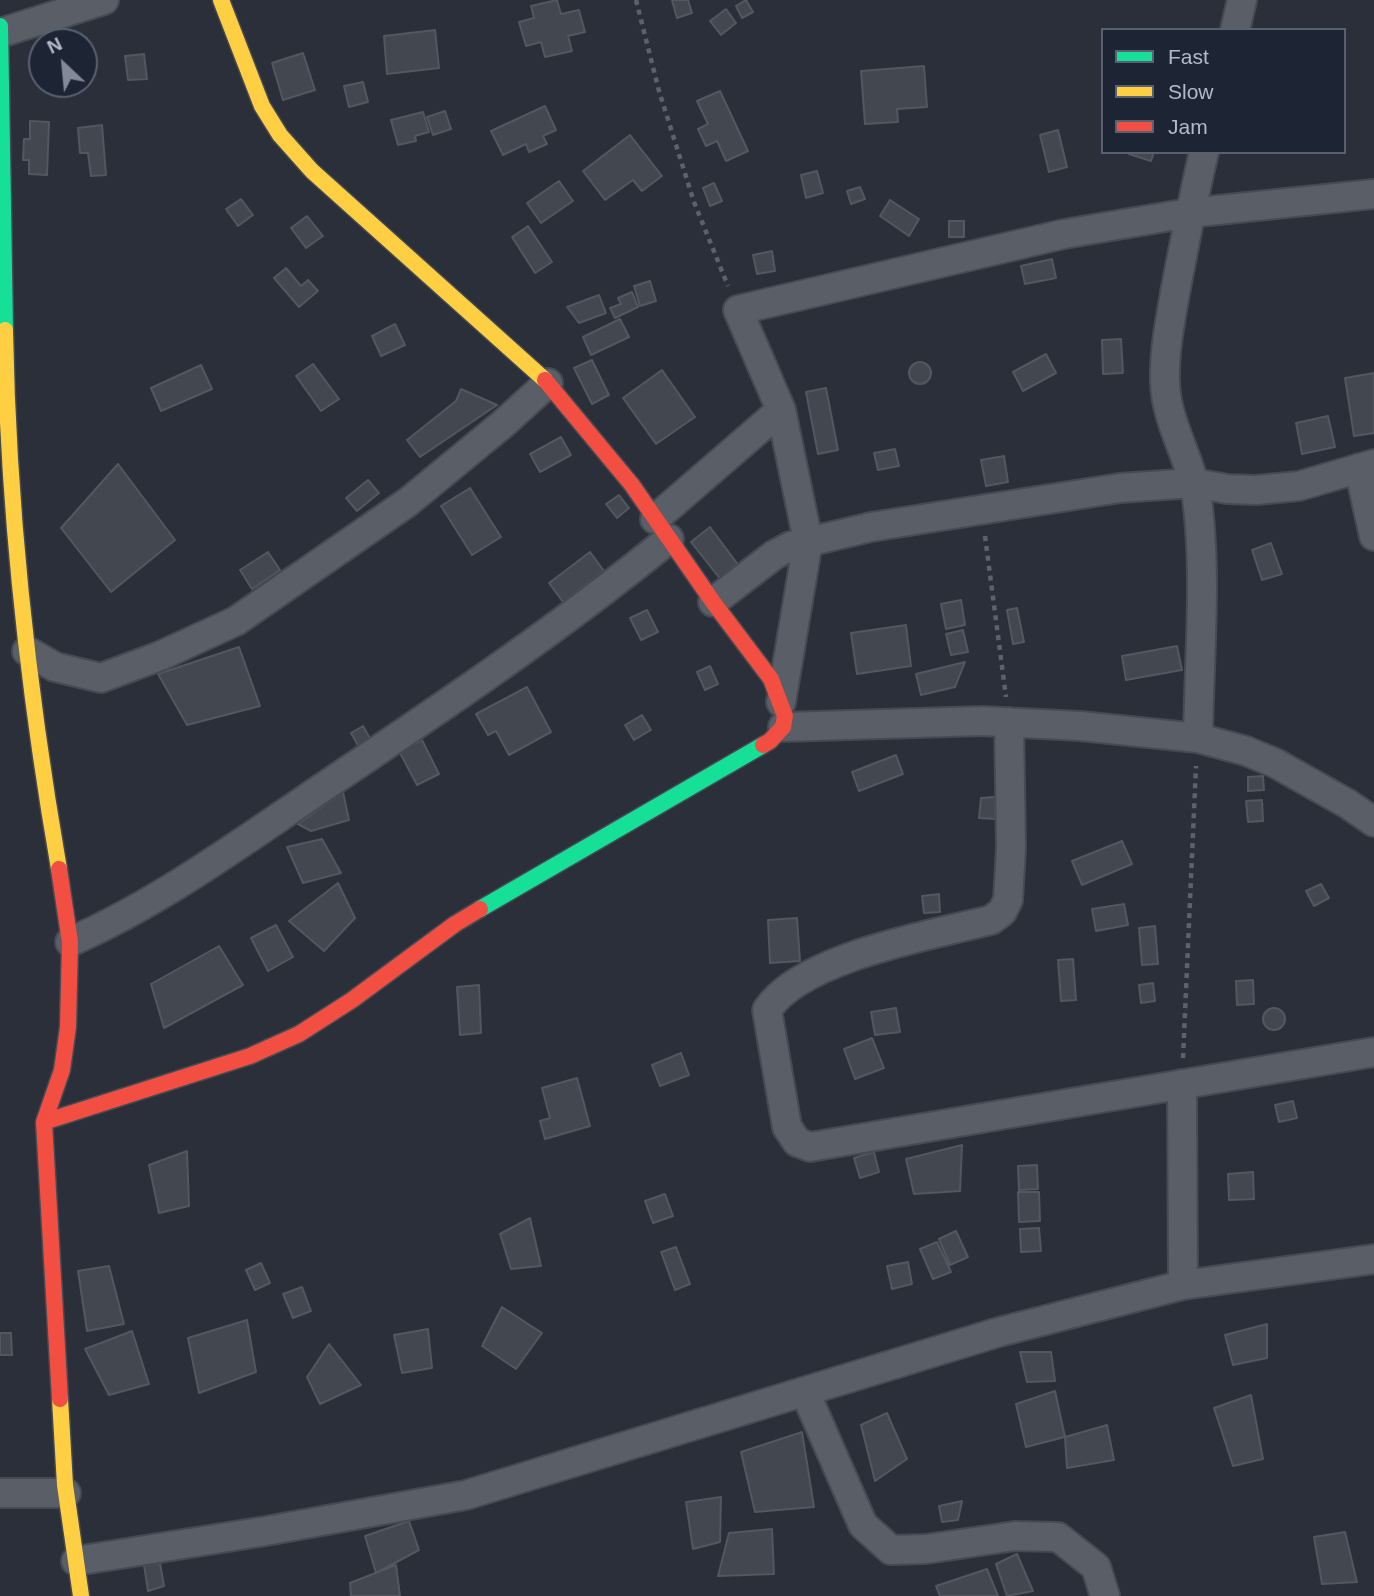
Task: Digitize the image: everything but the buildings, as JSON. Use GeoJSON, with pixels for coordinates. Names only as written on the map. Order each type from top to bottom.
{"type":"FeatureCollection","features":[{"type":"Feature","properties":{"kind":"street"},"geometry":{"type":"LineString","coordinates":[[0,33],[104,0]]}},
{"type":"Feature","properties":{"kind":"street"},"geometry":{"type":"LineString","coordinates":[[221,0],[262,106],[280,135],[312,171],[548,383],[632,485],[713,602],[771,679],[782,714]]}},
{"type":"Feature","properties":{"kind":"street"},"geometry":{"type":"LineString","coordinates":[[1235,28],[1242,0]]}},
{"type":"Feature","properties":{"kind":"street"},"geometry":{"type":"LineString","coordinates":[[0,26],[4,430],[9,550],[27,651],[45,789],[70,942],[68,1027],[63,1059],[44,1122],[66,1493],[81,1596]]}},
{"type":"Feature","properties":{"kind":"street"},"geometry":{"type":"LineString","coordinates":[[1198,737],[1201,583],[1198,501],[1169,415],[1165,353],[1189,213],[1204,154]]}},
{"type":"Feature","properties":{"kind":"street"},"geometry":{"type":"LineString","coordinates":[[44,1122],[250,1056],[299,1034],[352,1000],[456,924],[770,741],[782,714],[808,541],[781,410],[738,310],[1064,234],[1189,213],[1374,194]]}},
{"type":"Feature","properties":{"kind":"street"},"geometry":{"type":"LineString","coordinates":[[27,651],[55,667],[101,678],[160,656],[236,621],[408,502],[548,383]]}},
{"type":"Feature","properties":{"kind":"street"},"geometry":{"type":"LineString","coordinates":[[70,942],[110,923],[262,829],[517,655],[625,575],[662,529],[781,410]]}},
{"type":"Feature","properties":{"kind":"street"},"geometry":{"type":"LineString","coordinates":[[713,602],[774,555],[790,546],[872,527],[1120,488],[1194,483],[1227,489],[1256,490],[1299,486],[1366,466],[1374,536]]}},
{"type":"Feature","properties":{"kind":"street"},"geometry":{"type":"LineString","coordinates":[[782,714],[1009,722],[1198,737],[1275,763],[1348,804],[1374,822]]}},
{"type":"Feature","properties":{"kind":"street"},"geometry":{"type":"LineString","coordinates":[[1009,722],[1011,848],[1008,900],[1002,912],[991,920],[864,952],[818,971],[786,989],[767,1010],[787,1127],[797,1142],[810,1147],[1374,1052]]}},
{"type":"Feature","properties":{"kind":"street"},"geometry":{"type":"LineString","coordinates":[[1182,1084],[1184,1285]]}},
{"type":"Feature","properties":{"kind":"street"},"geometry":{"type":"LineString","coordinates":[[76,1561],[266,1531],[466,1495],[999,1332],[1184,1285],[1374,1259]]}},
{"type":"Feature","properties":{"kind":"street"},"geometry":{"type":"LineString","coordinates":[[805,1392],[863,1525],[891,1550],[926,1549],[1015,1536],[1058,1537],[1096,1567],[1105,1596]]}},
{"type":"Feature","properties":{"kind":"street"},"geometry":{"type":"LineString","coordinates":[[0,1493],[66,1493]]}},
{"type":"Feature","properties":{"kind":"path"},"geometry":{"type":"LineString","coordinates":[[636,0],[659,91],[694,202],[738,310]]}},
{"type":"Feature","properties":{"kind":"path"},"geometry":{"type":"LineString","coordinates":[[981,510],[1009,722]]}},
{"type":"Feature","properties":{"kind":"path"},"geometry":{"type":"LineString","coordinates":[[1182,1084],[1198,737]]}},
{"type":"Feature","properties":{"kind":"traffic: fast"},"geometry":{"type":"LineString","coordinates":[[0,26],[5,330]]}},
{"type":"Feature","properties":{"kind":"traffic: fast"},"geometry":{"type":"LineString","coordinates":[[480,909],[763,745]]}},
{"type":"Feature","properties":{"kind":"traffic: slow"},"geometry":{"type":"LineString","coordinates":[[221,0],[262,106],[280,135],[312,171],[545,380]]}},
{"type":"Feature","properties":{"kind":"traffic: slow"},"geometry":{"type":"LineString","coordinates":[[5,330],[15,533],[29,668],[59,869]]}},
{"type":"Feature","properties":{"kind":"traffic: slow"},"geometry":{"type":"LineString","coordinates":[[60,1399],[65,1485],[81,1596]]}},
{"type":"Feature","properties":{"kind":"traffic: jam"},"geometry":{"type":"LineString","coordinates":[[545,380],[632,485],[713,602],[771,679],[785,716],[783,727],[763,745]]}},
{"type":"Feature","properties":{"kind":"traffic: jam"},"geometry":{"type":"LineString","coordinates":[[59,869],[70,942],[68,1027],[62,1070],[44,1122],[60,1399]]}},
{"type":"Feature","properties":{"kind":"traffic: jam"},"geometry":{"type":"LineString","coordinates":[[44,1122],[250,1056],[299,1034],[352,1000],[455,924],[480,909]]}}]}
